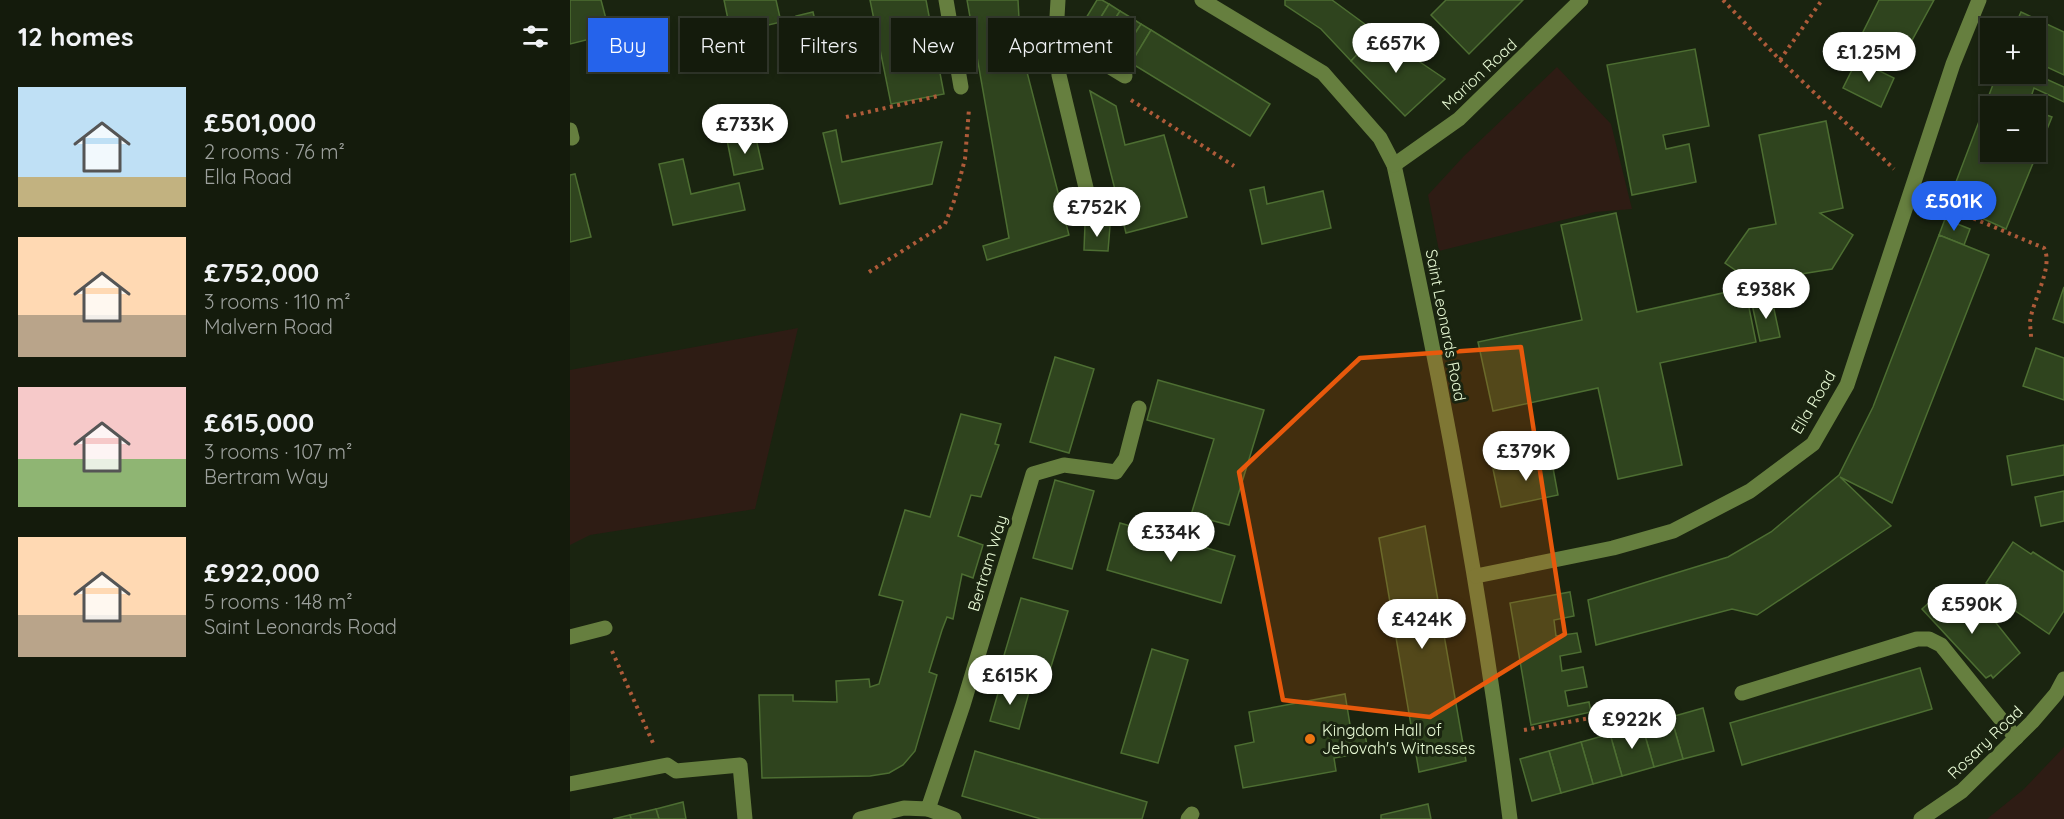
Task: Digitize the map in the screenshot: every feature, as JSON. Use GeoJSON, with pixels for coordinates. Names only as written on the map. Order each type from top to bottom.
{"type":"FeatureCollection","features":[{"type":"Feature","properties":{"kind":"street"},"geometry":{"type":"LineString","coordinates":[[946,0],[959,80]]}},
{"type":"Feature","properties":{"kind":"street"},"geometry":{"type":"LineString","coordinates":[[1057,18],[1058,0]]}},
{"type":"Feature","properties":{"kind":"street","name":"Marion Road"},"geometry":{"type":"LineString","coordinates":[[1395,165],[1459,119],[1581,0]]}},
{"type":"Feature","properties":{"kind":"street","name":"Ella Road"},"geometry":{"type":"LineString","coordinates":[[1476,576],[1613,548],[1673,531],[1750,491],[1813,444],[1847,385],[1953,64],[1979,0]]}},
{"type":"Feature","properties":{"kind":"street","name":"Saint Leonards Road"},"geometry":{"type":"LineString","coordinates":[[1205,1],[1323,73],[1380,138],[1395,165],[1476,576],[1510,819]]}},
{"type":"Feature","properties":{"kind":"street"},"geometry":{"type":"LineString","coordinates":[[1059,72],[1093,217]]}},
{"type":"Feature","properties":{"kind":"street"},"geometry":{"type":"LineString","coordinates":[[1118,72],[1125,76]]}},
{"type":"Feature","properties":{"kind":"street","name":"Bertram Way"},"geometry":{"type":"LineString","coordinates":[[928,809],[963,705],[1033,474],[1064,465],[1116,472],[1126,458],[1139,408]]}},
{"type":"Feature","properties":{"kind":"street"},"geometry":{"type":"LineString","coordinates":[[570,637],[604,629]]}},
{"type":"Feature","properties":{"kind":"street"},"geometry":{"type":"LineString","coordinates":[[1742,693],[1917,639],[1929,639],[1941,645],[2016,738]]}},
{"type":"Feature","properties":{"kind":"street","name":"Rosary Road"},"geometry":{"type":"LineString","coordinates":[[1921,819],[1962,791],[2032,722],[2056,694],[2064,679]]}},
{"type":"Feature","properties":{"kind":"street"},"geometry":{"type":"LineString","coordinates":[[570,784],[665,765],[676,771],[740,765],[745,819]]}},
{"type":"Feature","properties":{"kind":"street"},"geometry":{"type":"LineString","coordinates":[[860,819],[904,808],[928,809],[954,819]]}},
{"type":"Feature","properties":{"kind":"path"},"geometry":{"type":"LineString","coordinates":[[1723,0],[1780,60],[1891,167],[1914,186],[2044,248],[2047,253],[2046,266],[2030,322],[2031,337]]}},
{"type":"Feature","properties":{"kind":"path"},"geometry":{"type":"LineString","coordinates":[[1780,60],[1822,0]]}},
{"type":"Feature","properties":{"kind":"path"},"geometry":{"type":"LineString","coordinates":[[1125,76],[1120,93],[1234,166]]}},
{"type":"Feature","properties":{"kind":"path"},"geometry":{"type":"LineString","coordinates":[[846,117],[953,93],[959,80],[971,82],[965,159],[954,201],[945,224],[869,272]]}},
{"type":"Feature","properties":{"kind":"path"},"geometry":{"type":"LineString","coordinates":[[604,629],[665,765]]}},
{"type":"Feature","properties":{"kind":"path"},"geometry":{"type":"LineString","coordinates":[[1499,732],[1537,729],[1612,714]]}},
{"type":"Feature","properties":{"kind":"highlighted area"},"geometry":{"type":"Polygon","coordinates":[[[1521,347],[1565,634],[1430,717],[1283,700],[1239,472],[1360,358],[1521,347]]]}},
{"type":"Feature","properties":{"kind":"shaded area"},"geometry":{"type":"Polygon","coordinates":[[[1557,67],[1611,124],[1632,209],[1595,212],[1439,251],[1428,195],[1464,156],[1557,67]]]}},
{"type":"Feature","properties":{"kind":"shaded area"},"geometry":{"type":"Polygon","coordinates":[[[798,328],[755,509],[590,535],[570,545],[570,370],[798,328]]]}},
{"type":"Feature","properties":{"kind":"shaded area"},"geometry":{"type":"Polygon","coordinates":[[[2064,747],[2064,819],[1987,819],[2024,789],[2064,747]]]}},
{"type":"Feature","properties":{"kind":"building"},"geometry":{"type":"Polygon","coordinates":[[[570,0],[601,0],[606,18],[588,18],[588,40],[570,44],[570,0]]]}},
{"type":"Feature","properties":{"kind":"building"},"geometry":{"type":"Polygon","coordinates":[[[724,0],[776,0],[780,18],[779,22],[767,25],[767,18],[728,18],[724,0]]]}},
{"type":"Feature","properties":{"kind":"building"},"geometry":{"type":"Polygon","coordinates":[[[870,0],[926,0],[929,18],[891,18],[891,72],[940,72],[944,94],[891,104],[879,45],[879,18],[874,18],[870,0]]]}},
{"type":"Feature","properties":{"kind":"building"},"geometry":{"type":"Polygon","coordinates":[[[967,0],[1018,0],[1019,18],[988,18],[988,72],[1027,72],[1069,235],[987,260],[983,246],[1009,238],[976,51],[976,18],[970,18],[967,0]]]}},
{"type":"Feature","properties":{"kind":"building"},"geometry":{"type":"Polygon","coordinates":[[[1097,0],[1109,4],[1100,18],[1086,18],[1097,0]]]}},
{"type":"Feature","properties":{"kind":"building"},"geometry":{"type":"Polygon","coordinates":[[[1285,0],[1332,0],[1377,33],[1351,61],[1321,29],[1285,5],[1285,0]]]}},
{"type":"Feature","properties":{"kind":"building"},"geometry":{"type":"Polygon","coordinates":[[[1446,0],[1523,0],[1469,54],[1431,15],[1446,0]]]}},
{"type":"Feature","properties":{"kind":"building"},"geometry":{"type":"Polygon","coordinates":[[[1879,0],[1934,0],[1904,55],[1862,34],[1879,0]]]}},
{"type":"Feature","properties":{"kind":"building"},"geometry":{"type":"Polygon","coordinates":[[[1109,4],[1120,11],[1116,18],[1100,18],[1109,4]]]}},
{"type":"Feature","properties":{"kind":"building"},"geometry":{"type":"Polygon","coordinates":[[[1120,11],[1130,17],[1129,18],[1116,18],[1120,11]]]}},
{"type":"Feature","properties":{"kind":"building"},"geometry":{"type":"Polygon","coordinates":[[[813,12],[814,18],[796,18],[796,16],[813,12]]]}},
{"type":"Feature","properties":{"kind":"building"},"geometry":{"type":"Polygon","coordinates":[[[2021,12],[2034,18],[2018,18],[2021,12]]]}},
{"type":"Feature","properties":{"kind":"building"},"geometry":{"type":"Polygon","coordinates":[[[1134,20],[1141,24],[1134,35],[1134,20]]]}},
{"type":"Feature","properties":{"kind":"building"},"geometry":{"type":"Polygon","coordinates":[[[1141,24],[1151,30],[1136,55],[1134,54],[1134,35],[1141,24]]]}},
{"type":"Feature","properties":{"kind":"building"},"geometry":{"type":"Polygon","coordinates":[[[2046,24],[2064,32],[2064,75],[2046,67],[2046,24]]]}},
{"type":"Feature","properties":{"kind":"building"},"geometry":{"type":"Polygon","coordinates":[[[1151,30],[1270,104],[1250,136],[1134,65],[1134,58],[1151,30]]]}},
{"type":"Feature","properties":{"kind":"building"},"geometry":{"type":"Polygon","coordinates":[[[1377,33],[1445,79],[1405,116],[1351,61],[1377,33]]]}},
{"type":"Feature","properties":{"kind":"building"},"geometry":{"type":"Polygon","coordinates":[[[1695,49],[1709,126],[1663,135],[1666,149],[1689,144],[1696,182],[1632,195],[1607,65],[1695,49]]]}},
{"type":"Feature","properties":{"kind":"building"},"geometry":{"type":"Polygon","coordinates":[[[1857,60],[1894,78],[1881,107],[1843,88],[1857,60]]]}},
{"type":"Feature","properties":{"kind":"building"},"geometry":{"type":"Polygon","coordinates":[[[2046,79],[2064,87],[2064,102],[2034,88],[2031,96],[1989,96],[1993,84],[2046,84],[2046,79]]]}},
{"type":"Feature","properties":{"kind":"building"},"geometry":{"type":"Polygon","coordinates":[[[1090,91],[1116,106],[1125,145],[1164,135],[1187,217],[1126,233],[1090,91]]]}},
{"type":"Feature","properties":{"kind":"building"},"geometry":{"type":"Polygon","coordinates":[[[2046,115],[2052,117],[2046,132],[2046,115]]]}},
{"type":"Feature","properties":{"kind":"building"},"geometry":{"type":"Polygon","coordinates":[[[1980,119],[1980,162],[2034,162],[2006,229],[1948,203],[1980,119]]]}},
{"type":"Feature","properties":{"kind":"building"},"geometry":{"type":"Polygon","coordinates":[[[1826,121],[1843,208],[1820,213],[1853,235],[1832,269],[1776,278],[1757,285],[1725,263],[1749,229],[1776,224],[1759,135],[1826,121]]]}},
{"type":"Feature","properties":{"kind":"building"},"geometry":{"type":"Polygon","coordinates":[[[836,130],[842,162],[942,142],[932,184],[840,204],[823,133],[836,130]]]}},
{"type":"Feature","properties":{"kind":"building"},"geometry":{"type":"Polygon","coordinates":[[[755,134],[763,169],[734,175],[727,140],[755,134]]]}},
{"type":"Feature","properties":{"kind":"building"},"geometry":{"type":"Polygon","coordinates":[[[683,159],[691,194],[739,183],[745,210],[673,225],[659,164],[683,159]]]}},
{"type":"Feature","properties":{"kind":"building"},"geometry":{"type":"Polygon","coordinates":[[[575,174],[591,237],[570,242],[570,175],[575,174]]]}},
{"type":"Feature","properties":{"kind":"building"},"geometry":{"type":"Polygon","coordinates":[[[1264,187],[1267,204],[1323,191],[1331,228],[1262,244],[1250,190],[1264,187]]]}},
{"type":"Feature","properties":{"kind":"building"},"geometry":{"type":"Polygon","coordinates":[[[1616,213],[1637,312],[1745,288],[1756,342],[1660,363],[1682,465],[1618,479],[1598,388],[1493,411],[1478,342],[1582,320],[1561,225],[1616,213]]]}},
{"type":"Feature","properties":{"kind":"building"},"geometry":{"type":"Polygon","coordinates":[[[1945,219],[1970,229],[1964,245],[1939,235],[1945,219]]]}},
{"type":"Feature","properties":{"kind":"building"},"geometry":{"type":"Polygon","coordinates":[[[1085,224],[1110,226],[1108,251],[1084,250],[1085,224]]]}},
{"type":"Feature","properties":{"kind":"building"},"geometry":{"type":"Polygon","coordinates":[[[1939,235],[1989,255],[1892,503],[1840,477],[1891,526],[1757,615],[1732,609],[1596,645],[1588,600],[1728,557],[1771,532],[1839,475],[1873,407],[1939,235]]]}},
{"type":"Feature","properties":{"kind":"building"},"geometry":{"type":"Polygon","coordinates":[[[2064,287],[2064,323],[2053,319],[2064,287]]]}},
{"type":"Feature","properties":{"kind":"building"},"geometry":{"type":"Polygon","coordinates":[[[1772,300],[1780,337],[1760,341],[1752,304],[1772,300]]]}},
{"type":"Feature","properties":{"kind":"building"},"geometry":{"type":"Polygon","coordinates":[[[2036,348],[2064,358],[2064,400],[2023,386],[2036,348]]]}},
{"type":"Feature","properties":{"kind":"building"},"geometry":{"type":"Polygon","coordinates":[[[1055,357],[1094,369],[1069,453],[1030,442],[1055,357]]]}},
{"type":"Feature","properties":{"kind":"building"},"geometry":{"type":"Polygon","coordinates":[[[1158,380],[1264,410],[1229,525],[1191,515],[1214,439],[1147,420],[1158,380]]]}},
{"type":"Feature","properties":{"kind":"building"},"geometry":{"type":"Polygon","coordinates":[[[961,414],[1001,424],[995,444],[999,445],[981,497],[971,495],[958,536],[983,545],[973,578],[962,574],[953,619],[947,617],[942,630],[929,672],[937,675],[915,751],[903,765],[889,773],[870,776],[762,778],[759,695],[793,695],[793,701],[837,702],[836,681],[869,679],[870,687],[879,684],[903,601],[879,595],[905,510],[930,517],[961,414]]]}},
{"type":"Feature","properties":{"kind":"building"},"geometry":{"type":"Polygon","coordinates":[[[1526,434],[1529,449],[1492,457],[1488,442],[1526,434]]]}},
{"type":"Feature","properties":{"kind":"building"},"geometry":{"type":"Polygon","coordinates":[[[2064,445],[2064,475],[2012,485],[2007,456],[2064,445]]]}},
{"type":"Feature","properties":{"kind":"building"},"geometry":{"type":"Polygon","coordinates":[[[1551,457],[1558,495],[1501,507],[1493,469],[1551,457]]]}},
{"type":"Feature","properties":{"kind":"building"},"geometry":{"type":"Polygon","coordinates":[[[1055,480],[1094,491],[1072,569],[1033,558],[1055,480]]]}},
{"type":"Feature","properties":{"kind":"building"},"geometry":{"type":"Polygon","coordinates":[[[2064,491],[2064,521],[2041,526],[2035,497],[2064,491]]]}},
{"type":"Feature","properties":{"kind":"building"},"geometry":{"type":"Polygon","coordinates":[[[1120,523],[1235,556],[1221,603],[1107,570],[1120,523]]]}},
{"type":"Feature","properties":{"kind":"building"},"geometry":{"type":"Polygon","coordinates":[[[1425,526],[1466,761],[1419,772],[1379,538],[1425,526]]]}},
{"type":"Feature","properties":{"kind":"building"},"geometry":{"type":"Polygon","coordinates":[[[2013,542],[2064,572],[2064,611],[2049,634],[2001,601],[2005,595],[1986,583],[2013,542]]]}},
{"type":"Feature","properties":{"kind":"building"},"geometry":{"type":"Polygon","coordinates":[[[1945,588],[1979,624],[1989,614],[2020,653],[1993,678],[1991,675],[1986,678],[1922,609],[1945,588]]]}},
{"type":"Feature","properties":{"kind":"building"},"geometry":{"type":"Polygon","coordinates":[[[1570,592],[1574,616],[1554,620],[1556,636],[1577,633],[1581,652],[1560,656],[1562,671],[1583,667],[1587,687],[1565,691],[1568,706],[1589,702],[1591,712],[1531,725],[1510,603],[1570,592]]]}},
{"type":"Feature","properties":{"kind":"building"},"geometry":{"type":"Polygon","coordinates":[[[1021,598],[1068,611],[1046,683],[1000,669],[1021,598]]]}},
{"type":"Feature","properties":{"kind":"building"},"geometry":{"type":"Polygon","coordinates":[[[1152,649],[1188,660],[1158,763],[1121,753],[1152,649]]]}},
{"type":"Feature","properties":{"kind":"building"},"geometry":{"type":"Polygon","coordinates":[[[1920,668],[1932,709],[1742,765],[1730,723],[1920,668]]]}},
{"type":"Feature","properties":{"kind":"building"},"geometry":{"type":"Polygon","coordinates":[[[1001,683],[1029,692],[1019,729],[990,721],[1001,683]]]}},
{"type":"Feature","properties":{"kind":"building","name":"Kingdom Hall of Jehovah's Witnesses"},"geometry":{"type":"Polygon","coordinates":[[[1345,694],[1352,737],[1365,734],[1368,752],[1334,758],[1336,771],[1243,788],[1235,746],[1254,742],[1249,712],[1345,694]]]}},
{"type":"Feature","properties":{"kind":"building"},"geometry":{"type":"Polygon","coordinates":[[[1703,708],[1714,751],[1683,759],[1671,717],[1703,708]]]}},
{"type":"Feature","properties":{"kind":"building"},"geometry":{"type":"Polygon","coordinates":[[[1671,717],[1683,759],[1654,767],[1642,725],[1671,717]]]}},
{"type":"Feature","properties":{"kind":"building"},"geometry":{"type":"Polygon","coordinates":[[[1642,725],[1654,767],[1622,776],[1610,734],[1642,725]]]}},
{"type":"Feature","properties":{"kind":"building"},"geometry":{"type":"Polygon","coordinates":[[[1610,734],[1622,776],[1593,784],[1581,742],[1610,734]]]}},
{"type":"Feature","properties":{"kind":"building"},"geometry":{"type":"Polygon","coordinates":[[[1581,742],[1593,784],[1561,793],[1549,751],[1581,742]]]}},
{"type":"Feature","properties":{"kind":"building"},"geometry":{"type":"Polygon","coordinates":[[[975,751],[1147,802],[1142,819],[1041,819],[962,796],[975,751]]]}},
{"type":"Feature","properties":{"kind":"building"},"geometry":{"type":"Polygon","coordinates":[[[1549,751],[1561,793],[1532,801],[1520,759],[1549,751]]]}},
{"type":"Feature","properties":{"kind":"building"},"geometry":{"type":"Polygon","coordinates":[[[683,802],[686,819],[659,819],[656,809],[683,802]]]}},
{"type":"Feature","properties":{"kind":"building"},"geometry":{"type":"Polygon","coordinates":[[[1428,804],[1431,819],[1381,819],[1381,815],[1428,804]]]}},
{"type":"Feature","properties":{"kind":"building"},"geometry":{"type":"Polygon","coordinates":[[[656,809],[659,819],[631,819],[630,815],[656,809]]]}},
{"type":"Feature","properties":{"kind":"building"},"geometry":{"type":"Polygon","coordinates":[[[630,815],[631,819],[613,819],[630,815]]]}},
{"type":"Feature","properties":{"kind":"place","name":"Kingdom Hall of Jehovah's Witnesses"},"geometry":{"type":"Point","coordinates":[1310,739]}}]}
